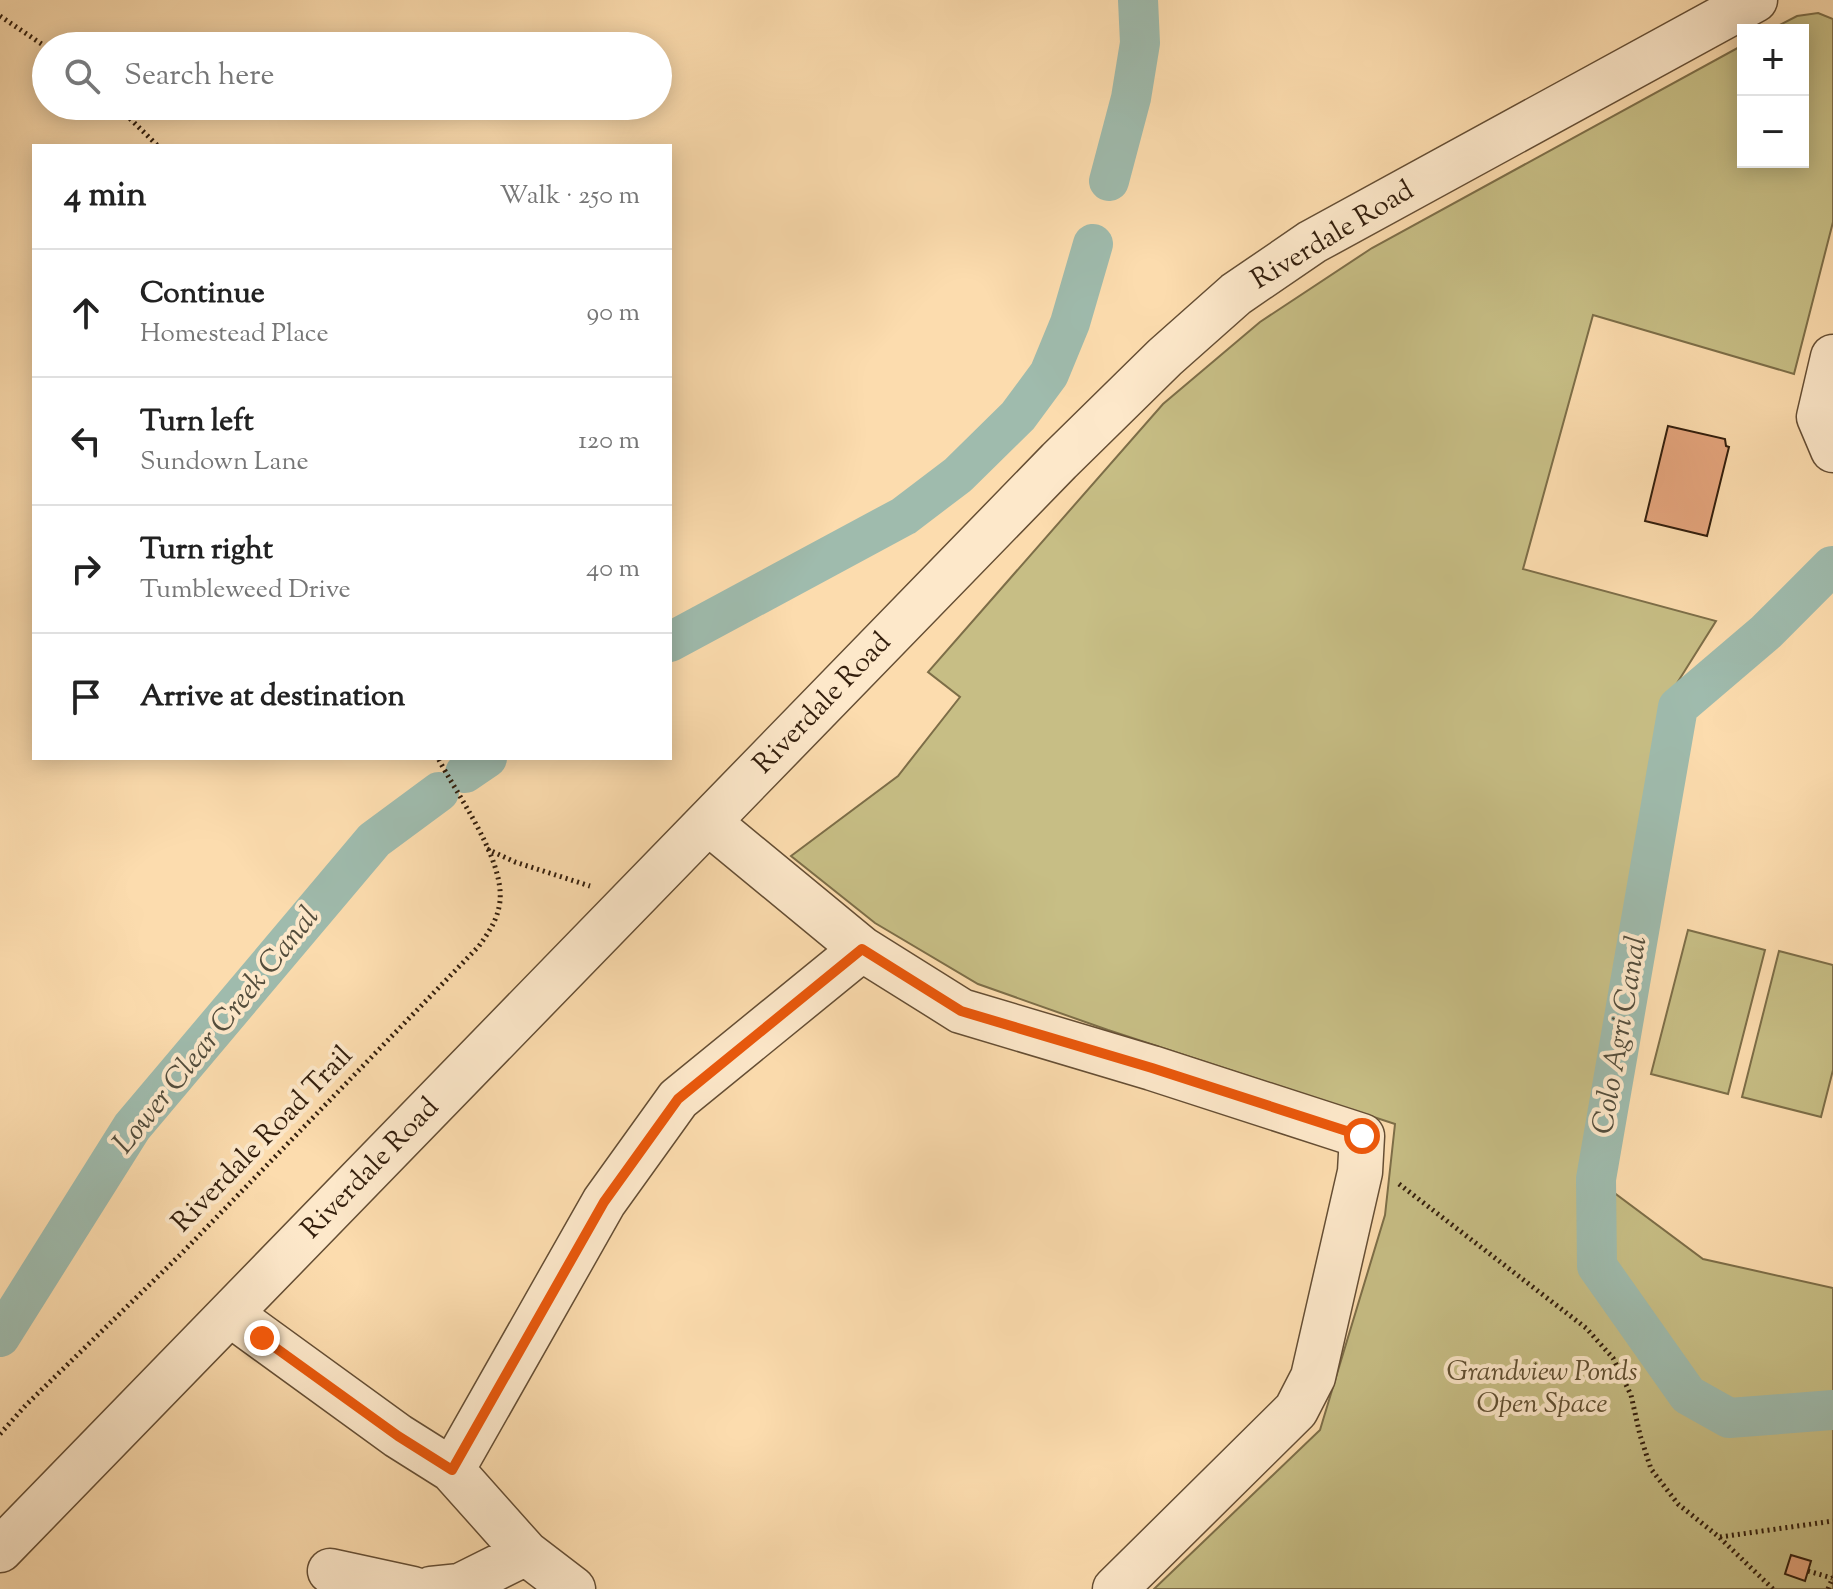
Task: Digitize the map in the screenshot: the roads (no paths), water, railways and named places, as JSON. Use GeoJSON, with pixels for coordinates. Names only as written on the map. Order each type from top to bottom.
{"type":"FeatureCollection","features":[{"type":"Feature","properties":{"kind":"street","name":"Riverdale Road"},"geometry":{"type":"LineString","coordinates":[[0,1550],[1059,461],[1165,357],[1236,294],[1312,242],[1755,0]]}},
{"type":"Feature","properties":{"kind":"street"},"geometry":{"type":"LineString","coordinates":[[1833,357],[1819,417],[1833,450]]}},
{"type":"Feature","properties":{"kind":"street"},"geometry":{"type":"LineString","coordinates":[[708,822],[862,949],[961,1011],[1152,1068],[1361,1154],[1313,1377],[1296,1410],[1115,1589]]}},
{"type":"Feature","properties":{"kind":"street"},"geometry":{"type":"LineString","coordinates":[[452,1470],[604,1202],[678,1099],[862,949]]}},
{"type":"Feature","properties":{"kind":"street"},"geometry":{"type":"LineString","coordinates":[[230,1314],[398,1436],[452,1470],[526,1553],[573,1589]]}},
{"type":"Feature","properties":{"kind":"street"},"geometry":{"type":"LineString","coordinates":[[431,1589],[460,1586],[526,1553]]}},
{"type":"Feature","properties":{"kind":"street"},"geometry":{"type":"LineString","coordinates":[[330,1571],[413,1589]]}},
{"type":"Feature","properties":{"kind":"waterway","name":"Lower Clear Creek Canal"},"geometry":{"type":"LineString","coordinates":[[1109,181],[1131,98],[1140,43],[1138,0]]}},
{"type":"Feature","properties":{"kind":"waterway","name":"Lower Clear Creek Canal"},"geometry":{"type":"LineString","coordinates":[[672,641],[904,516],[958,475],[1018,416],[1049,374],[1070,323],[1093,244]]}},
{"type":"Feature","properties":{"kind":"waterway","name":"Colo Agri Canal"},"geometry":{"type":"LineString","coordinates":[[1832,566],[1766,632],[1678,707],[1596,1179],[1597,1266],[1688,1395],[1729,1418],[1833,1410]]}},
{"type":"Feature","properties":{"kind":"waterway","name":"Lower Clear Creek Canal"},"geometry":{"type":"LineString","coordinates":[[465,773],[484,760]]}},
{"type":"Feature","properties":{"kind":"waterway","name":"Lower Clear Creek Canal"},"geometry":{"type":"LineString","coordinates":[[0,1337],[132,1127],[374,840],[439,792]]}},
{"type":"Feature","properties":{"kind":"park label","name":"Grandview Ponds Open Space"},"geometry":{"type":"Point","coordinates":[1542,1389]}}]}
